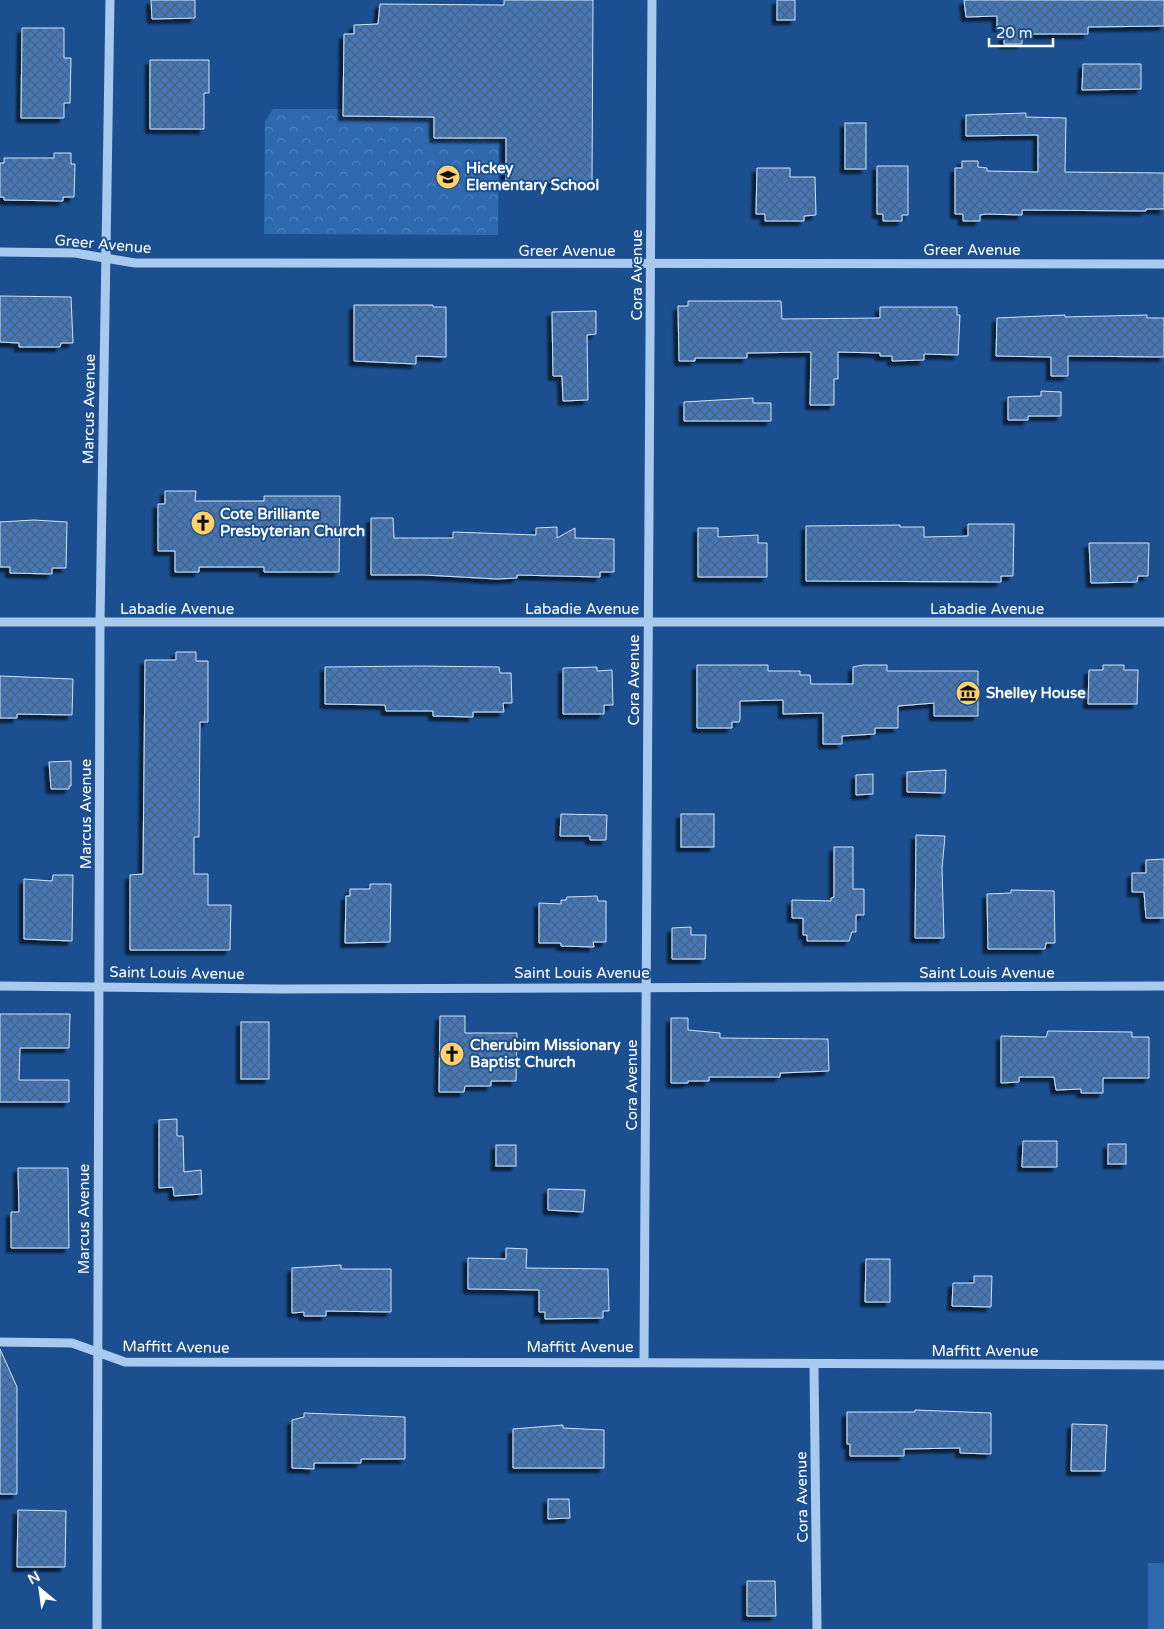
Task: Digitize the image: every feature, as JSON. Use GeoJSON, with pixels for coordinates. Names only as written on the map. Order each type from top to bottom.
{"type":"FeatureCollection","features":[{"type":"Feature","properties":{"kind":"street","name":"Marcus Avenue"},"geometry":{"type":"LineString","coordinates":[[97,1629],[100,623],[110,0]]}},
{"type":"Feature","properties":{"kind":"street","name":"Cora Avenue"},"geometry":{"type":"LineString","coordinates":[[644,1361],[652,0]]}},
{"type":"Feature","properties":{"kind":"street","name":"Greer Avenue"},"geometry":{"type":"LineString","coordinates":[[0,252],[75,253],[144,264],[1164,264]]}},
{"type":"Feature","properties":{"kind":"street","name":"Labadie Avenue"},"geometry":{"type":"LineString","coordinates":[[0,622],[1164,622]]}},
{"type":"Feature","properties":{"kind":"street","name":"Saint Louis Avenue"},"geometry":{"type":"LineString","coordinates":[[0,986],[280,989],[646,986],[1164,986]]}},
{"type":"Feature","properties":{"kind":"street","name":"Maffitt Avenue"},"geometry":{"type":"LineString","coordinates":[[0,1342],[72,1343],[125,1362],[644,1361],[814,1364],[1164,1365]]}},
{"type":"Feature","properties":{"kind":"street","name":"Cora Avenue"},"geometry":{"type":"LineString","coordinates":[[814,1364],[817,1629]]}},
{"type":"Feature","properties":{"kind":"green space"},"geometry":{"type":"Polygon","coordinates":[[[273,109],[343,109],[343,116],[434,117],[434,137],[499,138],[498,235],[264,234],[265,121],[273,109]]]}},
{"type":"Feature","properties":{"kind":"green space"},"geometry":{"type":"Polygon","coordinates":[[[1148,1563],[1164,1563],[1164,1629],[1148,1629],[1148,1563]]]}},
{"type":"Feature","properties":{"kind":"building"},"geometry":{"type":"Polygon","coordinates":[[[151,0],[195,0],[195,18],[152,19],[151,0]]]}},
{"type":"Feature","properties":{"kind":"building","name":"Hickey Elementary School"},"geometry":{"type":"Polygon","coordinates":[[[504,0],[593,0],[592,182],[506,182],[506,138],[434,138],[434,117],[343,116],[344,34],[354,34],[354,25],[378,24],[380,4],[504,5],[504,0]]]}},
{"type":"Feature","properties":{"kind":"building"},"geometry":{"type":"Polygon","coordinates":[[[777,0],[795,0],[795,20],[777,20],[777,0]]]}},
{"type":"Feature","properties":{"kind":"building"},"geometry":{"type":"Polygon","coordinates":[[[964,0],[1164,0],[1164,26],[1088,27],[1088,34],[1022,34],[1022,44],[1004,44],[1004,27],[997,27],[997,16],[966,17],[964,0]]]}},
{"type":"Feature","properties":{"kind":"building"},"geometry":{"type":"Polygon","coordinates":[[[22,28],[64,28],[64,58],[71,58],[70,103],[64,103],[64,118],[21,118],[22,28]]]}},
{"type":"Feature","properties":{"kind":"building"},"geometry":{"type":"Polygon","coordinates":[[[150,60],[209,60],[209,93],[204,93],[204,129],[150,129],[150,60]]]}},
{"type":"Feature","properties":{"kind":"building"},"geometry":{"type":"Polygon","coordinates":[[[1083,64],[1141,64],[1141,89],[1082,90],[1083,64]]]}},
{"type":"Feature","properties":{"kind":"building"},"geometry":{"type":"Polygon","coordinates":[[[1026,113],[1026,117],[1066,118],[1065,172],[1164,173],[1164,209],[1146,209],[1146,211],[1022,210],[1022,215],[986,214],[980,215],[980,221],[963,221],[963,214],[955,214],[955,168],[962,168],[962,161],[978,161],[978,167],[987,168],[987,171],[1038,172],[1038,135],[966,136],[966,115],[1026,113]]]}},
{"type":"Feature","properties":{"kind":"building"},"geometry":{"type":"Polygon","coordinates":[[[845,123],[866,123],[866,169],[845,169],[845,123]]]}},
{"type":"Feature","properties":{"kind":"building"},"geometry":{"type":"Polygon","coordinates":[[[54,153],[71,153],[71,164],[75,164],[74,197],[63,197],[63,201],[4,200],[4,197],[0,197],[0,163],[4,163],[4,158],[54,158],[54,153]]]}},
{"type":"Feature","properties":{"kind":"building"},"geometry":{"type":"Polygon","coordinates":[[[877,166],[908,166],[908,215],[902,215],[902,221],[883,221],[883,214],[877,214],[877,166]]]}},
{"type":"Feature","properties":{"kind":"building"},"geometry":{"type":"Polygon","coordinates":[[[757,168],[790,168],[790,177],[815,177],[816,215],[804,216],[804,221],[765,221],[765,214],[756,214],[757,168]]]}},
{"type":"Feature","properties":{"kind":"building"},"geometry":{"type":"Polygon","coordinates":[[[0,296],[71,297],[73,343],[61,343],[60,347],[19,347],[19,343],[0,342],[0,296]]]}},
{"type":"Feature","properties":{"kind":"building"},"geometry":{"type":"Polygon","coordinates":[[[688,301],[781,301],[782,319],[880,318],[880,307],[957,307],[957,315],[960,315],[958,355],[924,354],[924,360],[892,361],[892,356],[880,356],[880,353],[838,352],[838,379],[834,379],[834,405],[810,405],[811,352],[747,353],[747,358],[695,358],[695,361],[679,361],[678,306],[688,306],[688,301]]]}},
{"type":"Feature","properties":{"kind":"building"},"geometry":{"type":"Polygon","coordinates":[[[354,305],[433,305],[433,307],[446,307],[446,357],[416,356],[416,364],[354,361],[354,305]]]}},
{"type":"Feature","properties":{"kind":"building"},"geometry":{"type":"Polygon","coordinates":[[[596,311],[596,334],[587,335],[588,400],[563,401],[562,376],[553,376],[552,312],[596,311]]]}},
{"type":"Feature","properties":{"kind":"building"},"geometry":{"type":"Polygon","coordinates":[[[1065,315],[1065,317],[1147,315],[1147,318],[1164,318],[1164,357],[1068,356],[1068,376],[1051,376],[1051,357],[996,356],[997,318],[1065,315]]]}},
{"type":"Feature","properties":{"kind":"building"},"geometry":{"type":"Polygon","coordinates":[[[1041,391],[1061,392],[1061,416],[1028,416],[1028,420],[1008,420],[1008,397],[1041,396],[1041,391]]]}},
{"type":"Feature","properties":{"kind":"building"},"geometry":{"type":"Polygon","coordinates":[[[753,398],[753,403],[771,403],[771,421],[684,421],[684,402],[753,398]]]}},
{"type":"Feature","properties":{"kind":"building","name":"Cote Brilliante Presbyterian Church"},"geometry":{"type":"Polygon","coordinates":[[[165,491],[196,491],[195,501],[264,501],[264,496],[340,496],[339,572],[264,572],[264,567],[199,567],[199,572],[175,572],[175,551],[158,551],[158,504],[165,504],[165,491]]]}},
{"type":"Feature","properties":{"kind":"building"},"geometry":{"type":"Polygon","coordinates":[[[371,518],[393,518],[394,538],[453,538],[453,532],[536,535],[536,528],[557,527],[557,538],[575,528],[575,538],[614,539],[614,572],[600,572],[600,577],[517,575],[517,578],[497,579],[425,575],[371,575],[371,518]]]}},
{"type":"Feature","properties":{"kind":"building"},"geometry":{"type":"Polygon","coordinates":[[[34,520],[67,522],[66,568],[52,568],[52,574],[10,573],[10,567],[0,567],[0,522],[34,520]]]}},
{"type":"Feature","properties":{"kind":"building"},"geometry":{"type":"Polygon","coordinates":[[[968,524],[1014,524],[1013,576],[1001,576],[1001,582],[806,581],[806,526],[900,525],[900,527],[924,527],[924,537],[968,536],[968,524]]]}},
{"type":"Feature","properties":{"kind":"building"},"geometry":{"type":"Polygon","coordinates":[[[698,528],[718,528],[718,537],[758,535],[758,543],[767,543],[767,577],[698,577],[698,528]]]}},
{"type":"Feature","properties":{"kind":"building"},"geometry":{"type":"Polygon","coordinates":[[[1089,543],[1149,543],[1148,576],[1138,576],[1137,582],[1091,583],[1089,543]]]}},
{"type":"Feature","properties":{"kind":"building"},"geometry":{"type":"Polygon","coordinates":[[[176,652],[196,652],[196,661],[208,661],[208,722],[200,722],[199,837],[194,837],[194,874],[208,874],[208,905],[231,905],[230,950],[130,950],[130,875],[143,874],[145,660],[176,660],[176,652]]]}},
{"type":"Feature","properties":{"kind":"building"},"geometry":{"type":"Polygon","coordinates":[[[697,665],[768,665],[768,671],[800,671],[800,675],[810,675],[811,684],[853,684],[853,667],[863,665],[887,665],[887,671],[978,671],[978,716],[934,716],[934,703],[898,706],[898,728],[875,728],[875,734],[842,736],[842,744],[823,744],[823,713],[783,714],[783,700],[740,701],[740,719],[739,722],[732,722],[732,728],[697,728],[697,665]]]}},
{"type":"Feature","properties":{"kind":"building"},"geometry":{"type":"Polygon","coordinates":[[[1103,665],[1124,665],[1124,670],[1138,670],[1137,704],[1088,704],[1089,670],[1103,670],[1103,665]]]}},
{"type":"Feature","properties":{"kind":"building"},"geometry":{"type":"Polygon","coordinates":[[[325,667],[499,667],[500,673],[511,673],[512,703],[503,703],[504,712],[473,712],[473,717],[433,716],[433,711],[386,711],[385,705],[325,704],[325,667]]]}},
{"type":"Feature","properties":{"kind":"building"},"geometry":{"type":"Polygon","coordinates":[[[597,667],[597,671],[612,670],[613,705],[604,705],[604,714],[563,714],[563,668],[597,667]]]}},
{"type":"Feature","properties":{"kind":"building"},"geometry":{"type":"Polygon","coordinates":[[[0,676],[73,679],[72,715],[17,714],[17,718],[0,718],[0,676]]]}},
{"type":"Feature","properties":{"kind":"building"},"geometry":{"type":"Polygon","coordinates":[[[71,761],[71,786],[69,786],[69,789],[51,789],[49,762],[71,761]]]}},
{"type":"Feature","properties":{"kind":"building"},"geometry":{"type":"Polygon","coordinates":[[[946,770],[945,793],[907,792],[907,772],[946,770]]]}},
{"type":"Feature","properties":{"kind":"building"},"geometry":{"type":"Polygon","coordinates":[[[873,774],[873,794],[856,795],[856,775],[873,774]]]}},
{"type":"Feature","properties":{"kind":"building"},"geometry":{"type":"Polygon","coordinates":[[[561,814],[607,815],[606,840],[590,840],[590,836],[560,836],[561,814]]]}},
{"type":"Feature","properties":{"kind":"building"},"geometry":{"type":"Polygon","coordinates":[[[681,814],[714,814],[714,847],[681,847],[681,814]]]}},
{"type":"Feature","properties":{"kind":"building"},"geometry":{"type":"Polygon","coordinates":[[[916,835],[945,836],[942,868],[944,938],[915,938],[916,835]]]}},
{"type":"Feature","properties":{"kind":"building"},"geometry":{"type":"Polygon","coordinates":[[[834,847],[853,847],[853,889],[864,889],[864,915],[856,915],[856,932],[852,932],[849,941],[807,941],[807,935],[803,935],[803,918],[792,918],[792,900],[831,901],[831,898],[834,897],[834,847]]]}},
{"type":"Feature","properties":{"kind":"building"},"geometry":{"type":"Polygon","coordinates":[[[1164,859],[1164,918],[1146,918],[1144,892],[1132,892],[1132,873],[1146,873],[1146,860],[1164,859]]]}},
{"type":"Feature","properties":{"kind":"building"},"geometry":{"type":"Polygon","coordinates":[[[53,875],[73,875],[72,941],[24,939],[24,879],[52,881],[53,875]]]}},
{"type":"Feature","properties":{"kind":"building"},"geometry":{"type":"Polygon","coordinates":[[[370,884],[391,884],[390,942],[345,943],[346,896],[350,896],[350,889],[370,889],[370,884]]]}},
{"type":"Feature","properties":{"kind":"building"},"geometry":{"type":"Polygon","coordinates":[[[1011,890],[1054,891],[1055,943],[1046,943],[1045,949],[988,949],[987,894],[1011,893],[1011,890]]]}},
{"type":"Feature","properties":{"kind":"building"},"geometry":{"type":"Polygon","coordinates":[[[597,896],[598,901],[606,901],[606,942],[593,942],[594,947],[561,946],[561,943],[539,943],[539,903],[561,904],[561,900],[566,900],[567,897],[597,896]]]}},
{"type":"Feature","properties":{"kind":"building"},"geometry":{"type":"Polygon","coordinates":[[[691,927],[691,935],[706,935],[705,959],[672,959],[672,928],[691,927]]]}},
{"type":"Feature","properties":{"kind":"building"},"geometry":{"type":"Polygon","coordinates":[[[0,1014],[70,1014],[69,1048],[20,1048],[19,1080],[69,1080],[69,1102],[0,1102],[0,1014]]]}},
{"type":"Feature","properties":{"kind":"building"},"geometry":{"type":"Polygon","coordinates":[[[440,1016],[465,1016],[465,1033],[517,1033],[516,1081],[491,1081],[491,1086],[465,1086],[464,1092],[439,1092],[440,1016]]]}},
{"type":"Feature","properties":{"kind":"building"},"geometry":{"type":"Polygon","coordinates":[[[671,1018],[688,1018],[688,1030],[720,1033],[720,1038],[828,1039],[829,1071],[780,1073],[780,1077],[709,1077],[709,1081],[671,1083],[671,1018]]]}},
{"type":"Feature","properties":{"kind":"building"},"geometry":{"type":"Polygon","coordinates":[[[241,1022],[269,1022],[269,1079],[241,1079],[241,1022]]]}},
{"type":"Feature","properties":{"kind":"building"},"geometry":{"type":"Polygon","coordinates":[[[1048,1031],[1132,1032],[1132,1037],[1149,1037],[1149,1078],[1103,1078],[1103,1093],[1081,1093],[1081,1089],[1056,1090],[1054,1077],[1019,1077],[1019,1082],[1001,1083],[1001,1036],[1046,1037],[1048,1031]]]}},
{"type":"Feature","properties":{"kind":"building"},"geometry":{"type":"Polygon","coordinates":[[[177,1119],[177,1136],[183,1136],[184,1172],[201,1170],[202,1194],[174,1196],[173,1187],[159,1188],[159,1120],[177,1119]]]}},
{"type":"Feature","properties":{"kind":"building"},"geometry":{"type":"Polygon","coordinates":[[[1023,1141],[1057,1141],[1057,1167],[1022,1167],[1023,1141]]]}},
{"type":"Feature","properties":{"kind":"building"},"geometry":{"type":"Polygon","coordinates":[[[1108,1144],[1126,1144],[1126,1164],[1108,1164],[1108,1144]]]}},
{"type":"Feature","properties":{"kind":"building"},"geometry":{"type":"Polygon","coordinates":[[[496,1145],[516,1145],[516,1166],[496,1166],[496,1145]]]}},
{"type":"Feature","properties":{"kind":"building"},"geometry":{"type":"Polygon","coordinates":[[[18,1168],[68,1168],[69,1248],[11,1248],[11,1212],[19,1212],[18,1168]]]}},
{"type":"Feature","properties":{"kind":"building"},"geometry":{"type":"Polygon","coordinates":[[[548,1189],[585,1190],[583,1212],[548,1210],[548,1189]]]}},
{"type":"Feature","properties":{"kind":"building"},"geometry":{"type":"Polygon","coordinates":[[[506,1248],[527,1249],[526,1268],[608,1269],[609,1311],[603,1311],[603,1318],[545,1319],[545,1312],[539,1312],[539,1290],[468,1289],[468,1258],[506,1259],[506,1248]]]}},
{"type":"Feature","properties":{"kind":"building"},"geometry":{"type":"Polygon","coordinates":[[[866,1259],[890,1259],[890,1302],[865,1302],[866,1259]]]}},
{"type":"Feature","properties":{"kind":"building"},"geometry":{"type":"Polygon","coordinates":[[[341,1265],[341,1269],[391,1269],[391,1312],[326,1311],[326,1316],[304,1316],[304,1312],[292,1313],[292,1268],[341,1265]]]}},
{"type":"Feature","properties":{"kind":"building"},"geometry":{"type":"Polygon","coordinates":[[[974,1276],[992,1276],[991,1307],[952,1306],[953,1283],[974,1283],[974,1276]]]}},
{"type":"Feature","properties":{"kind":"building"},"geometry":{"type":"Polygon","coordinates":[[[0,1349],[17,1387],[17,1494],[0,1494],[0,1349]]]}},
{"type":"Feature","properties":{"kind":"building"},"geometry":{"type":"Polygon","coordinates":[[[915,1410],[991,1413],[991,1454],[960,1453],[960,1448],[904,1449],[904,1456],[850,1456],[850,1444],[847,1444],[847,1412],[915,1412],[915,1410]]]}},
{"type":"Feature","properties":{"kind":"building"},"geometry":{"type":"Polygon","coordinates":[[[304,1413],[405,1417],[405,1459],[361,1459],[361,1463],[314,1463],[314,1469],[292,1468],[292,1420],[304,1417],[304,1413]]]}},
{"type":"Feature","properties":{"kind":"building"},"geometry":{"type":"Polygon","coordinates":[[[1072,1424],[1107,1425],[1105,1471],[1071,1471],[1072,1424]]]}},
{"type":"Feature","properties":{"kind":"building"},"geometry":{"type":"Polygon","coordinates":[[[563,1425],[563,1428],[604,1430],[604,1468],[513,1468],[513,1429],[563,1425]]]}},
{"type":"Feature","properties":{"kind":"building"},"geometry":{"type":"Polygon","coordinates":[[[548,1499],[569,1499],[570,1518],[548,1519],[548,1499]]]}},
{"type":"Feature","properties":{"kind":"building"},"geometry":{"type":"Polygon","coordinates":[[[18,1510],[66,1511],[65,1567],[17,1567],[18,1510]]]}},
{"type":"Feature","properties":{"kind":"building"},"geometry":{"type":"Polygon","coordinates":[[[747,1581],[775,1581],[776,1616],[747,1616],[747,1581]]]}},
{"type":"Feature","properties":{"kind":"place","name":"Hickey Elementary School"},"geometry":{"type":"Point","coordinates":[448,177]}},
{"type":"Feature","properties":{"kind":"place","name":"Cote Brilliante Presbyterian Church"},"geometry":{"type":"Point","coordinates":[203,523]}},
{"type":"Feature","properties":{"kind":"place","name":"Shelley House"},"geometry":{"type":"Point","coordinates":[968,693]}},
{"type":"Feature","properties":{"kind":"place","name":"Cherubim Missionary Baptist Church"},"geometry":{"type":"Point","coordinates":[452,1054]}}]}
